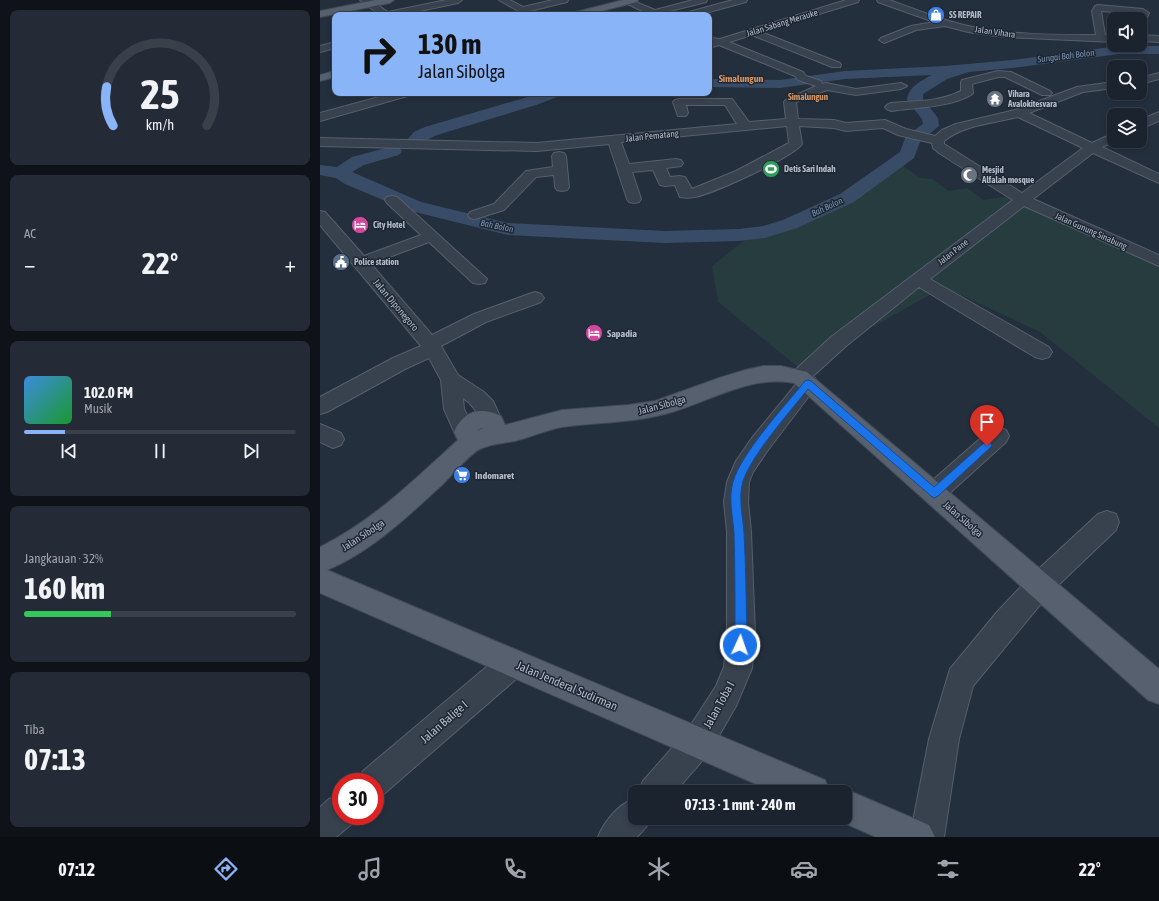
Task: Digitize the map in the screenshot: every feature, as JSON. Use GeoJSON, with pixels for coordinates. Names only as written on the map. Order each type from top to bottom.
{"type":"FeatureCollection","features":[{"type":"Feature","properties":{"kind":"main road"},"geometry":{"type":"LineString","coordinates":[[320,14],[367,2],[390,0]]}},
{"type":"Feature","properties":{"kind":"main road"},"geometry":{"type":"LineString","coordinates":[[587,12],[629,1]]}},
{"type":"Feature","properties":{"kind":"main road"},"geometry":{"type":"LineString","coordinates":[[320,78],[332,75]]}},
{"type":"Feature","properties":{"kind":"main road","name":"Jalan Sibolga"},"geometry":{"type":"LineString","coordinates":[[320,560],[334,554],[384,522],[482,430],[520,431],[548,422],[654,409],[680,402],[722,384],[771,373],[788,373],[804,380],[1159,689]]}},
{"type":"Feature","properties":{"kind":"main road","name":"Jalan Jenderal Sudirman"},"geometry":{"type":"LineString","coordinates":[[320,580],[797,785]]}},
{"type":"Feature","properties":{"kind":"main road"},"geometry":{"type":"LineString","coordinates":[[852,809],[917,837]]}},
{"type":"Feature","properties":{"kind":"street"},"geometry":{"type":"LineString","coordinates":[[403,12],[458,0]]}},
{"type":"Feature","properties":{"kind":"street"},"geometry":{"type":"LineString","coordinates":[[506,0],[526,12]]}},
{"type":"Feature","properties":{"kind":"street"},"geometry":{"type":"LineString","coordinates":[[522,10],[564,0]]}},
{"type":"Feature","properties":{"kind":"street"},"geometry":{"type":"LineString","coordinates":[[663,12],[704,0]]}},
{"type":"Feature","properties":{"kind":"street"},"geometry":{"type":"LineString","coordinates":[[699,12],[743,0]]}},
{"type":"Feature","properties":{"kind":"street","name":"Jalan Sabang Merauke"},"geometry":{"type":"LineString","coordinates":[[712,44],[854,0]]}},
{"type":"Feature","properties":{"kind":"street","name":"Jalan Vihara"},"geometry":{"type":"LineString","coordinates":[[881,0],[954,24],[985,32],[1025,35],[1107,35]]}},
{"type":"Feature","properties":{"kind":"street","name":"Jalan Vihara"},"geometry":{"type":"LineString","coordinates":[[892,0],[909,8]]}},
{"type":"Feature","properties":{"kind":"street"},"geometry":{"type":"LineString","coordinates":[[629,1],[652,12]]}},
{"type":"Feature","properties":{"kind":"street"},"geometry":{"type":"LineString","coordinates":[[367,2],[382,12]]}},
{"type":"Feature","properties":{"kind":"street"},"geometry":{"type":"LineString","coordinates":[[1107,33],[1101,34],[1096,11],[1098,8],[1139,12]]}},
{"type":"Feature","properties":{"kind":"street"},"geometry":{"type":"LineString","coordinates":[[1097,17],[1107,18]]}},
{"type":"Feature","properties":{"kind":"street"},"geometry":{"type":"LineString","coordinates":[[884,40],[914,28],[954,24]]}},
{"type":"Feature","properties":{"kind":"street"},"geometry":{"type":"LineString","coordinates":[[753,32],[836,65]]}},
{"type":"Feature","properties":{"kind":"street","name":"Jalan Vihara"},"geometry":{"type":"LineString","coordinates":[[1101,34],[1107,36]]}},
{"type":"Feature","properties":{"kind":"street"},"geometry":{"type":"LineString","coordinates":[[712,38],[800,74],[802,78],[817,83]]}},
{"type":"Feature","properties":{"kind":"street"},"geometry":{"type":"LineString","coordinates":[[1147,38],[1159,39]]}},
{"type":"Feature","properties":{"kind":"street"},"geometry":{"type":"LineString","coordinates":[[1147,41],[1159,42]]}},
{"type":"Feature","properties":{"kind":"street"},"geometry":{"type":"LineString","coordinates":[[320,49],[332,46]]}},
{"type":"Feature","properties":{"kind":"street"},"geometry":{"type":"LineString","coordinates":[[891,107],[942,101],[961,96],[967,93],[966,82],[969,80],[1004,73],[1046,93]]}},
{"type":"Feature","properties":{"kind":"street"},"geometry":{"type":"LineString","coordinates":[[1147,79],[1159,76]]}},
{"type":"Feature","properties":{"kind":"street"},"geometry":{"type":"LineString","coordinates":[[658,166],[665,182],[680,180],[685,194],[692,194],[727,181],[792,148],[796,144],[790,102],[792,100],[826,86],[853,92],[901,86]]}},
{"type":"Feature","properties":{"kind":"street"},"geometry":{"type":"LineString","coordinates":[[938,140],[946,133],[960,127],[1019,113],[1081,89],[1107,86]]}},
{"type":"Feature","properties":{"kind":"street"},"geometry":{"type":"LineString","coordinates":[[320,117],[396,96]]}},
{"type":"Feature","properties":{"kind":"street"},"geometry":{"type":"LineString","coordinates":[[682,114],[678,104],[679,102],[728,101],[745,126]]}},
{"type":"Feature","properties":{"kind":"street"},"geometry":{"type":"LineString","coordinates":[[1019,113],[1090,148],[1159,179]]}},
{"type":"Feature","properties":{"kind":"street"},"geometry":{"type":"LineString","coordinates":[[1147,122],[1159,116]]}},
{"type":"Feature","properties":{"kind":"street","name":"Jalan Pematang"},"geometry":{"type":"LineString","coordinates":[[320,142],[521,147],[614,140],[792,122],[834,124],[846,127],[885,124],[902,132],[922,138],[938,140]]}},
{"type":"Feature","properties":{"kind":"street"},"geometry":{"type":"LineString","coordinates":[[1147,128],[1153,130]]}},
{"type":"Feature","properties":{"kind":"street"},"geometry":{"type":"LineString","coordinates":[[614,140],[634,199]]}},
{"type":"Feature","properties":{"kind":"street","name":"Jalan Gunung Sinabung"},"geometry":{"type":"LineString","coordinates":[[938,140],[938,145],[944,150],[1023,200],[1159,261]]}},
{"type":"Feature","properties":{"kind":"street","name":"Jalan Pane"},"geometry":{"type":"LineString","coordinates":[[804,380],[838,342],[1090,148],[1107,140]]}},
{"type":"Feature","properties":{"kind":"street"},"geometry":{"type":"LineString","coordinates":[[558,145],[562,187]]}},
{"type":"Feature","properties":{"kind":"street"},"geometry":{"type":"LineString","coordinates":[[624,169],[676,164]]}},
{"type":"Feature","properties":{"kind":"street"},"geometry":{"type":"LineString","coordinates":[[475,215],[504,203],[531,174],[560,170]]}},
{"type":"Feature","properties":{"kind":"street"},"geometry":{"type":"LineString","coordinates":[[392,200],[479,279]]}},
{"type":"Feature","properties":{"kind":"street","name":"Jalan Diponegoro"},"geometry":{"type":"LineString","coordinates":[[320,215],[431,346],[451,380]]}},
{"type":"Feature","properties":{"kind":"street"},"geometry":{"type":"LineString","coordinates":[[360,263],[432,236]]}},
{"type":"Feature","properties":{"kind":"street"},"geometry":{"type":"LineString","coordinates":[[918,279],[1042,352]]}},
{"type":"Feature","properties":{"kind":"street"},"geometry":{"type":"LineString","coordinates":[[320,406],[480,318],[535,298]]}},
{"type":"Feature","properties":{"kind":"street"},"geometry":{"type":"LineString","coordinates":[[451,380],[477,397],[486,407],[482,430],[454,409],[451,380]]}},
{"type":"Feature","properties":{"kind":"street","name":"Jalan Toba I"},"geometry":{"type":"LineString","coordinates":[[660,785],[698,742],[726,696],[738,668],[741,634],[739,532],[736,502],[738,482],[744,468],[804,380]]}},
{"type":"Feature","properties":{"kind":"street"},"geometry":{"type":"LineString","coordinates":[[934,493],[998,436]]}},
{"type":"Feature","properties":{"kind":"street"},"geometry":{"type":"LineString","coordinates":[[927,837],[944,738],[960,679],[1040,585],[1107,522]]}},
{"type":"Feature","properties":{"kind":"street","name":"Jalan Balige I"},"geometry":{"type":"LineString","coordinates":[[384,773],[513,663]]}},
{"type":"Feature","properties":{"kind":"street"},"geometry":{"type":"LineString","coordinates":[[320,829],[332,819]]}},
{"type":"Feature","properties":{"kind":"street"},"geometry":{"type":"LineString","coordinates":[[615,837],[628,822]]}},
{"type":"Feature","properties":{"kind":"green space"},"geometry":{"type":"Polygon","coordinates":[[[901,164],[920,178],[932,179],[949,191],[967,188],[984,200],[1009,196],[1159,265],[1159,428],[1040,332],[944,287],[799,368],[718,302],[712,266],[747,238],[796,226],[847,202],[901,164]]]}},
{"type":"Feature","properties":{"kind":"waterway","name":"Sungai Bah Bolon"},"geometry":{"type":"LineString","coordinates":[[970,68],[1012,64],[1119,50],[1159,50]]}},
{"type":"Feature","properties":{"kind":"waterway","name":"Bah Bolon"},"geometry":{"type":"LineString","coordinates":[[341,173],[352,180],[414,206],[508,229],[665,237],[739,235],[765,232],[790,224],[847,198],[908,154],[912,140],[931,126],[930,118],[915,100],[916,92],[929,82],[942,76],[970,68]]}},
{"type":"Feature","properties":{"kind":"waterway","name":"Bah Bolon"},"geometry":{"type":"LineString","coordinates":[[712,83],[780,84],[845,75],[970,68]]}},
{"type":"Feature","properties":{"kind":"waterway","name":"Bah Bolon"},"geometry":{"type":"LineString","coordinates":[[414,141],[420,136],[431,131],[547,96]]}},
{"type":"Feature","properties":{"kind":"waterway","name":"Bah Bolon"},"geometry":{"type":"LineString","coordinates":[[341,173],[346,168],[358,161],[393,151]]}},
{"type":"Feature","properties":{"kind":"waterway","name":"Bah Bolon"},"geometry":{"type":"LineString","coordinates":[[320,170],[341,173]]}},
{"type":"Feature","properties":{"kind":"waterway","name":"Bah Bolon"},"geometry":{"type":"LineString","coordinates":[[325,171],[341,173]]}},
{"type":"Feature","properties":{"kind":"place","name":"SS REPAIR"},"geometry":{"type":"Point","coordinates":[936,15]}},
{"type":"Feature","properties":{"kind":"place","name":"Vihara Avalokitesvara"},"geometry":{"type":"Point","coordinates":[995,99]}},
{"type":"Feature","properties":{"kind":"place","name":"Detis Sari Indah"},"geometry":{"type":"Point","coordinates":[771,169]}},
{"type":"Feature","properties":{"kind":"place","name":"Mesjid Alfalah mosque"},"geometry":{"type":"Point","coordinates":[969,175]}},
{"type":"Feature","properties":{"kind":"place","name":"City Hotel"},"geometry":{"type":"Point","coordinates":[360,225]}},
{"type":"Feature","properties":{"kind":"place","name":"Police station"},"geometry":{"type":"Point","coordinates":[341,262]}},
{"type":"Feature","properties":{"kind":"place","name":"Sapadia"},"geometry":{"type":"Point","coordinates":[594,333]}},
{"type":"Feature","properties":{"kind":"place","name":"Indomaret"},"geometry":{"type":"Point","coordinates":[462,475]}},
{"type":"Feature","properties":{"kind":"district","name":"Simalungun"},"geometry":{"type":"Point","coordinates":[741,78]}},
{"type":"Feature","properties":{"kind":"district","name":"Simalungun"},"geometry":{"type":"Point","coordinates":[808,97]}},
{"type":"Feature","properties":{"kind":"route"},"geometry":{"type":"LineString","coordinates":[[740,645],[739,532],[736,502],[738,482],[744,468],[760,444],[808,383],[934,493],[987,446]]}}]}
